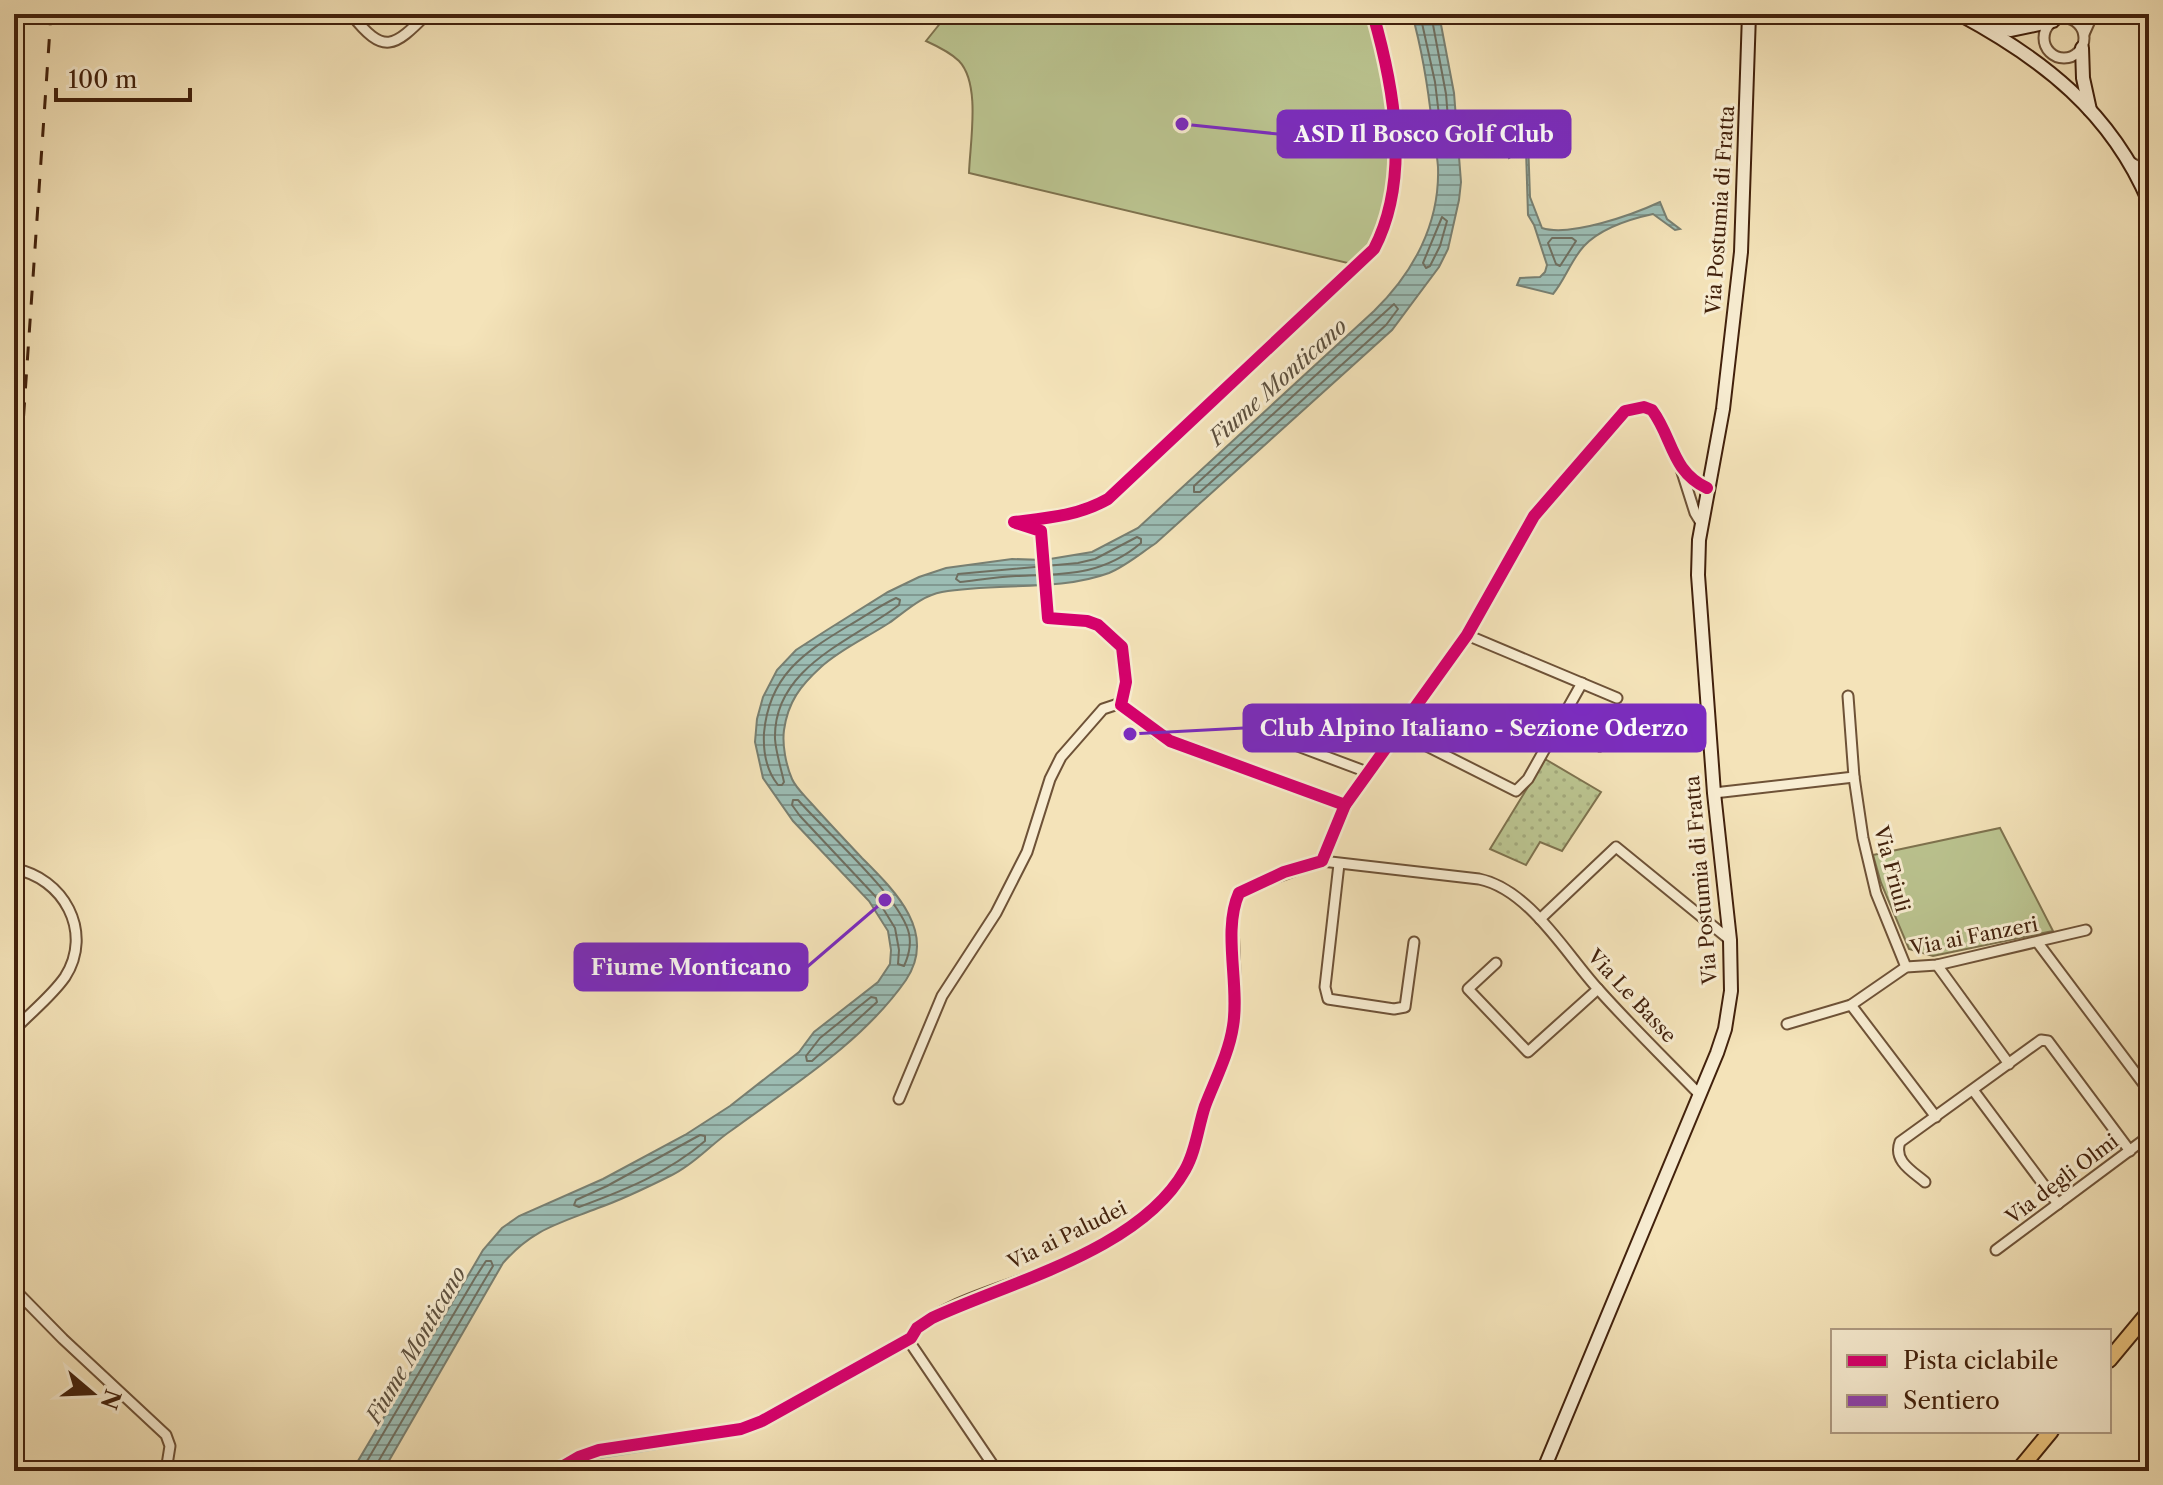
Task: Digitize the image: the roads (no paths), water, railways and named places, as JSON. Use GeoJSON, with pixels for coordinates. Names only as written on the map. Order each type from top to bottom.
{"type":"FeatureCollection","features":[{"type":"Feature","properties":{"kind":"main road","name":"Via Postumia di Fratta"},"geometry":{"type":"LineString","coordinates":[[1543,1471],[1700,1095],[1725,1029],[1731,991],[1730,940],[1714,793],[1698,575],[1701,523],[1723,409],[1741,252],[1749,14]]}},
{"type":"Feature","properties":{"kind":"main road"},"geometry":{"type":"LineString","coordinates":[[1959,14],[2043,65],[2090,110],[2130,163],[2148,195]]}},
{"type":"Feature","properties":{"kind":"main road"},"geometry":{"type":"LineString","coordinates":[[1980,26],[2011,30],[2056,19]]}},
{"type":"Feature","properties":{"kind":"main road"},"geometry":{"type":"LineString","coordinates":[[2082,48],[2083,78],[2090,110]]}},
{"type":"Feature","properties":{"kind":"main road"},"geometry":{"type":"LineString","coordinates":[[2111,1358],[2149,1312]]}},
{"type":"Feature","properties":{"kind":"main road"},"geometry":{"type":"LineString","coordinates":[[2018,1471],[2049,1433]]}},
{"type":"Feature","properties":{"kind":"street"},"geometry":{"type":"LineString","coordinates":[[351,14],[380,42],[390,43],[402,39],[427,14]]}},
{"type":"Feature","properties":{"kind":"street"},"geometry":{"type":"LineString","coordinates":[[2084,34],[2075,21],[2065,18],[2056,19],[2044,37],[2050,53],[2067,58],[2082,48],[2084,34],[2093,14]]}},
{"type":"Feature","properties":{"kind":"street"},"geometry":{"type":"LineString","coordinates":[[2130,163],[2149,174]]}},
{"type":"Feature","properties":{"kind":"street"},"geometry":{"type":"LineString","coordinates":[[1322,861],[1345,805],[1467,635],[1534,516],[1625,411],[1644,407],[1652,410],[1680,466],[1701,523]]}},
{"type":"Feature","properties":{"kind":"street"},"geometry":{"type":"LineString","coordinates":[[1680,466],[1698,484],[1707,488]]}},
{"type":"Feature","properties":{"kind":"street"},"geometry":{"type":"LineString","coordinates":[[1467,635],[1617,698]]}},
{"type":"Feature","properties":{"kind":"street"},"geometry":{"type":"LineString","coordinates":[[1397,731],[1516,791],[1528,779],[1582,683]]}},
{"type":"Feature","properties":{"kind":"street","name":"Via Friuli"},"geometry":{"type":"LineString","coordinates":[[1848,696],[1854,777],[1863,838],[1876,893],[1906,967]]}},
{"type":"Feature","properties":{"kind":"street"},"geometry":{"type":"LineString","coordinates":[[899,1099],[942,996],[996,913],[1027,852],[1056,765],[1103,709],[1118,704],[1170,741],[1345,805]]}},
{"type":"Feature","properties":{"kind":"street"},"geometry":{"type":"LineString","coordinates":[[1560,723],[1600,746]]}},
{"type":"Feature","properties":{"kind":"street"},"geometry":{"type":"LineString","coordinates":[[1287,742],[1367,772]]}},
{"type":"Feature","properties":{"kind":"street"},"geometry":{"type":"LineString","coordinates":[[1714,793],[1854,777]]}},
{"type":"Feature","properties":{"kind":"street"},"geometry":{"type":"LineString","coordinates":[[1540,919],[1616,847],[1730,940]]}},
{"type":"Feature","properties":{"kind":"street","name":"Via Le Basse"},"geometry":{"type":"LineString","coordinates":[[1215,1079],[1234,1024],[1233,916],[1239,893],[1284,872],[1322,861],[1397,868],[1499,885],[1540,919],[1598,989],[1700,1095]]}},
{"type":"Feature","properties":{"kind":"street"},"geometry":{"type":"LineString","coordinates":[[1339,864],[1325,987],[1328,999],[1394,1009],[1405,1007],[1414,942]]}},
{"type":"Feature","properties":{"kind":"street"},"geometry":{"type":"LineString","coordinates":[[14,869],[39,876],[53,886],[73,916],[77,943],[67,974],[14,1030]]}},
{"type":"Feature","properties":{"kind":"street","name":"Via ai Fanzeri"},"geometry":{"type":"LineString","coordinates":[[1787,1024],[1851,1005],[1906,967],[1937,965],[2086,930]]}},
{"type":"Feature","properties":{"kind":"street"},"geometry":{"type":"LineString","coordinates":[[2038,943],[2149,1091]]}},
{"type":"Feature","properties":{"kind":"street"},"geometry":{"type":"LineString","coordinates":[[1496,963],[1468,989],[1528,1052],[1598,989]]}},
{"type":"Feature","properties":{"kind":"street"},"geometry":{"type":"LineString","coordinates":[[1937,965],[2009,1064]]}},
{"type":"Feature","properties":{"kind":"street"},"geometry":{"type":"LineString","coordinates":[[1851,1005],[1936,1117]]}},
{"type":"Feature","properties":{"kind":"street"},"geometry":{"type":"LineString","coordinates":[[1925,1182],[1898,1157],[1900,1142],[2041,1040],[2048,1041],[2130,1151]]}},
{"type":"Feature","properties":{"kind":"street","name":"Via ai Paludei"},"geometry":{"type":"LineString","coordinates":[[997,1471],[911,1344],[913,1332],[932,1318],[1053,1268],[1128,1230],[1147,1216],[1175,1185],[1190,1160],[1215,1079]]}},
{"type":"Feature","properties":{"kind":"street"},"geometry":{"type":"LineString","coordinates":[[1973,1090],[2058,1204]]}},
{"type":"Feature","properties":{"kind":"street","name":"Via degli Olmi"},"geometry":{"type":"LineString","coordinates":[[1996,1250],[2149,1136]]}},
{"type":"Feature","properties":{"kind":"street"},"geometry":{"type":"LineString","coordinates":[[14,1289],[166,1435],[170,1446],[166,1471]]}},
{"type":"Feature","properties":{"kind":"water"},"geometry":{"type":"Polygon","coordinates":[[[1412,14],[1439,14],[1454,93],[1461,182],[1448,249],[1439,267],[1392,330],[1156,543],[1127,563],[1109,573],[1069,583],[963,589],[934,594],[837,655],[807,681],[796,695],[786,720],[786,761],[801,792],[887,884],[908,913],[915,929],[917,945],[915,962],[906,980],[869,1024],[848,1043],[688,1165],[636,1193],[547,1229],[525,1242],[503,1263],[383,1471],[352,1471],[483,1250],[502,1228],[519,1216],[603,1179],[685,1135],[730,1106],[799,1052],[814,1032],[878,982],[890,964],[888,931],[869,901],[793,821],[763,778],[755,742],[757,719],[763,697],[777,670],[796,650],[888,592],[919,577],[946,568],[1012,559],[1044,560],[1092,552],[1138,528],[1374,311],[1401,280],[1429,228],[1437,188],[1438,162],[1429,96],[1412,14]]]}},
{"type":"Feature","properties":{"kind":"water"},"geometry":{"type":"Polygon","coordinates":[[[1528,140],[1530,197],[1542,228],[1568,230],[1584,227],[1660,202],[1667,219],[1680,229],[1675,230],[1653,214],[1626,222],[1607,229],[1584,246],[1553,294],[1517,285],[1520,278],[1540,277],[1547,265],[1528,215],[1526,150],[1509,158],[1507,153],[1528,140]]]}},
{"type":"Feature","properties":{"kind":"waterway"},"geometry":{"type":"LineString","coordinates":[[562,1471],[596,1455],[703,1438]]}},
{"type":"Feature","properties":{"kind":"railway"},"geometry":{"type":"LineString","coordinates":[[14,556],[51,14]]}},
{"type":"Feature","properties":{"kind":"place","name":"ASD Il Bosco Golf Club"},"geometry":{"type":"Point","coordinates":[1182,124]}},
{"type":"Feature","properties":{"kind":"place","name":"Club Alpino Italiano - Sezione Oderzo"},"geometry":{"type":"Point","coordinates":[1130,734]}},
{"type":"Feature","properties":{"kind":"place","name":"Fiume Monticano"},"geometry":{"type":"Point","coordinates":[885,900]}}]}
